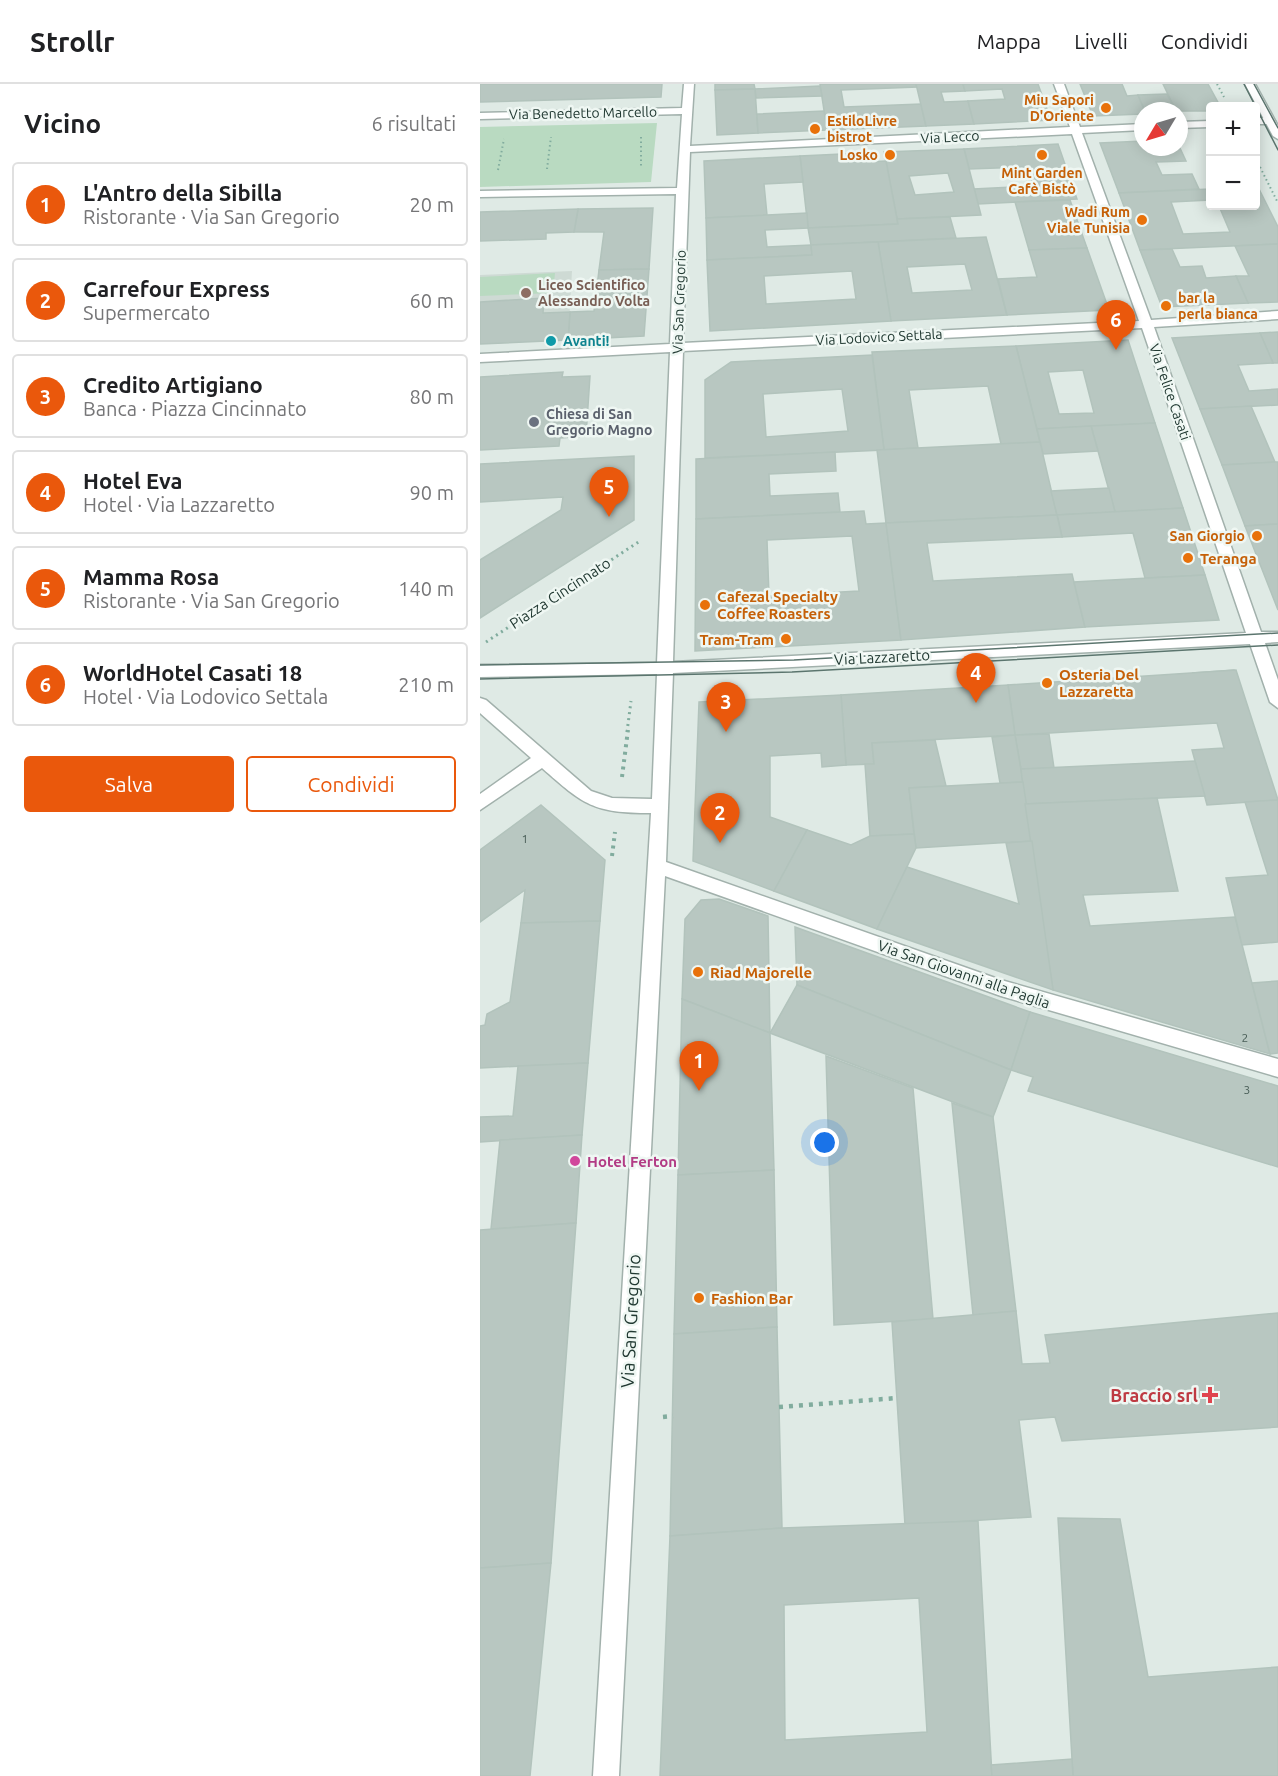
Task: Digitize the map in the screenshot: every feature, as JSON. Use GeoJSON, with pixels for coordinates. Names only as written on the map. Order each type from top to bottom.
{"type":"FeatureCollection","features":[{"type":"Feature","properties":{"kind":"street","name":"Via San Gregorio"},"geometry":{"type":"LineString","coordinates":[[665,668],[682,191],[689,84]]}},
{"type":"Feature","properties":{"kind":"street","name":"Via Felice Casati"},"geometry":{"type":"LineString","coordinates":[[1059,84],[1147,325],[1278,702]]}},
{"type":"Feature","properties":{"kind":"street"},"geometry":{"type":"LineString","coordinates":[[1251,87],[1278,136]]}},
{"type":"Feature","properties":{"kind":"street","name":"Via Benedetto Marcello"},"geometry":{"type":"LineString","coordinates":[[480,116],[687,111]]}},
{"type":"Feature","properties":{"kind":"street"},"geometry":{"type":"LineString","coordinates":[[1260,121],[1270,121]]}},
{"type":"Feature","properties":{"kind":"street"},"geometry":{"type":"LineString","coordinates":[[1188,125],[1206,124]]}},
{"type":"Feature","properties":{"kind":"street","name":"Via Lecco"},"geometry":{"type":"LineString","coordinates":[[685,149],[1134,128]]}},
{"type":"Feature","properties":{"kind":"street"},"geometry":{"type":"LineString","coordinates":[[480,194],[682,191]]}},
{"type":"Feature","properties":{"kind":"street","name":"Via Lodovico Settala"},"geometry":{"type":"LineString","coordinates":[[480,358],[678,346],[1147,325],[1278,315]]}},
{"type":"Feature","properties":{"kind":"street","name":"Via Lazzaretto"},"geometry":{"type":"LineString","coordinates":[[665,668],[1278,637]]}},
{"type":"Feature","properties":{"kind":"street"},"geometry":{"type":"LineString","coordinates":[[480,670],[665,668],[660,806],[655,865]]}},
{"type":"Feature","properties":{"kind":"street"},"geometry":{"type":"LineString","coordinates":[[480,705],[585,796],[598,802],[618,805],[660,806]]}},
{"type":"Feature","properties":{"kind":"street"},"geometry":{"type":"LineString","coordinates":[[480,803],[542,759]]}},
{"type":"Feature","properties":{"kind":"street","name":"Via San Gregorio"},"geometry":{"type":"LineString","coordinates":[[606,1776],[655,865]]}},
{"type":"Feature","properties":{"kind":"street","name":"Via San Giovanni alla Paglia"},"geometry":{"type":"LineString","coordinates":[[655,865],[1001,988],[1278,1068]]}},
{"type":"Feature","properties":{"kind":"path"},"geometry":{"type":"LineString","coordinates":[[641,127],[642,172]]}},
{"type":"Feature","properties":{"kind":"path"},"geometry":{"type":"LineString","coordinates":[[546,175],[552,129]]}},
{"type":"Feature","properties":{"kind":"path"},"geometry":{"type":"LineString","coordinates":[[497,177],[505,131]]}},
{"type":"Feature","properties":{"kind":"path"},"geometry":{"type":"LineString","coordinates":[[1260,167],[1278,203]]}},
{"type":"Feature","properties":{"kind":"path","name":"Piazza Cincinnato"},"geometry":{"type":"LineString","coordinates":[[480,646],[640,541]]}},
{"type":"Feature","properties":{"kind":"path"},"geometry":{"type":"LineString","coordinates":[[612,856],[632,693]]}},
{"type":"Feature","properties":{"kind":"path"},"geometry":{"type":"LineString","coordinates":[[779,1407],[897,1398]]}},
{"type":"Feature","properties":{"kind":"path"},"geometry":{"type":"LineString","coordinates":[[663,1417],[673,1416]]}},
{"type":"Feature","properties":{"kind":"shaded area","name":"Liceo Scientifico Alessandro Volta"},"geometry":{"type":"Polygon","coordinates":[[[572,271],[568,340],[480,344],[480,275],[572,271]]]}},
{"type":"Feature","properties":{"kind":"green space"},"geometry":{"type":"Polygon","coordinates":[[[657,123],[651,182],[480,187],[480,127],[657,123]]]}},
{"type":"Feature","properties":{"kind":"green space"},"geometry":{"type":"Polygon","coordinates":[[[555,273],[553,293],[480,296],[480,277],[555,273]]]}},
{"type":"Feature","properties":{"kind":"building"},"geometry":{"type":"Polygon","coordinates":[[[480,84],[662,84],[661,97],[480,102],[480,84]]]}},
{"type":"Feature","properties":{"kind":"building"},"geometry":{"type":"Polygon","coordinates":[[[715,84],[754,84],[755,89],[715,90],[715,84]]]}},
{"type":"Feature","properties":{"kind":"building"},"geometry":{"type":"Polygon","coordinates":[[[820,84],[916,84],[917,87],[841,90],[844,107],[921,104],[926,126],[827,130],[820,84]]]}},
{"type":"Feature","properties":{"kind":"building"},"geometry":{"type":"Polygon","coordinates":[[[916,84],[963,84],[965,91],[941,92],[944,102],[968,101],[974,124],[926,126],[916,84]]]}},
{"type":"Feature","properties":{"kind":"building"},"geometry":{"type":"Polygon","coordinates":[[[963,84],[1038,84],[1051,120],[974,124],[968,101],[1005,99],[1002,89],[965,91],[963,84]]]}},
{"type":"Feature","properties":{"kind":"building"},"geometry":{"type":"Polygon","coordinates":[[[1080,84],[1122,84],[1127,96],[1138,95],[1141,102],[1134,102],[1134,114],[1093,116],[1080,84]]]}},
{"type":"Feature","properties":{"kind":"building"},"geometry":{"type":"Polygon","coordinates":[[[1163,84],[1208,84],[1218,102],[1206,102],[1206,111],[1188,111],[1188,102],[1172,102],[1163,84]]]}},
{"type":"Feature","properties":{"kind":"building"},"geometry":{"type":"Polygon","coordinates":[[[820,86],[822,96],[756,98],[755,89],[820,86]]]}},
{"type":"Feature","properties":{"kind":"building"},"geometry":{"type":"Polygon","coordinates":[[[755,89],[758,133],[717,135],[715,90],[755,89]]]}},
{"type":"Feature","properties":{"kind":"building"},"geometry":{"type":"Polygon","coordinates":[[[1167,94],[1171,102],[1141,102],[1138,95],[1167,94]]]}},
{"type":"Feature","properties":{"kind":"building"},"geometry":{"type":"Polygon","coordinates":[[[824,111],[827,130],[758,133],[757,114],[824,111]]]}},
{"type":"Feature","properties":{"kind":"building"},"geometry":{"type":"Polygon","coordinates":[[[1134,141],[1134,156],[1184,156],[1186,161],[1156,162],[1162,175],[1192,174],[1199,189],[1119,193],[1100,143],[1134,141]]]}},
{"type":"Feature","properties":{"kind":"building"},"geometry":{"type":"Polygon","coordinates":[[[1058,144],[1077,199],[978,204],[974,189],[1031,186],[1025,167],[969,169],[964,149],[1058,144]]]}},
{"type":"Feature","properties":{"kind":"building"},"geometry":{"type":"Polygon","coordinates":[[[964,149],[981,215],[897,219],[884,152],[964,149]],[[948,173],[909,176],[915,195],[954,192],[948,173]]]}},
{"type":"Feature","properties":{"kind":"building"},"geometry":{"type":"Polygon","coordinates":[[[863,153],[865,162],[886,161],[898,224],[808,228],[800,156],[863,153]]]}},
{"type":"Feature","properties":{"kind":"building"},"geometry":{"type":"Polygon","coordinates":[[[800,156],[803,182],[764,184],[767,215],[706,218],[704,161],[800,156]]]}},
{"type":"Feature","properties":{"kind":"building"},"geometry":{"type":"Polygon","coordinates":[[[1206,189],[1206,200],[1171,202],[1183,234],[1230,232],[1221,210],[1260,210],[1260,191],[1278,227],[1278,244],[1140,250],[1119,193],[1206,189]]]}},
{"type":"Feature","properties":{"kind":"building"},"geometry":{"type":"Polygon","coordinates":[[[1070,200],[1087,248],[1029,250],[1015,202],[1070,200]]]}},
{"type":"Feature","properties":{"kind":"building"},"geometry":{"type":"Polygon","coordinates":[[[653,208],[649,269],[599,270],[604,232],[574,232],[578,209],[653,208]]]}},
{"type":"Feature","properties":{"kind":"building"},"geometry":{"type":"Polygon","coordinates":[[[578,209],[574,232],[546,233],[546,239],[480,241],[480,212],[578,209]]]}},
{"type":"Feature","properties":{"kind":"building"},"geometry":{"type":"Polygon","coordinates":[[[807,213],[808,228],[765,230],[767,247],[811,245],[812,255],[707,260],[706,218],[807,213]]]}},
{"type":"Feature","properties":{"kind":"building"},"geometry":{"type":"Polygon","coordinates":[[[950,217],[956,238],[811,245],[808,228],[898,224],[897,219],[950,217]]]}},
{"type":"Feature","properties":{"kind":"building"},"geometry":{"type":"Polygon","coordinates":[[[986,237],[1007,315],[891,321],[878,242],[986,237]],[[965,264],[907,267],[912,293],[972,290],[965,264]]]}},
{"type":"Feature","properties":{"kind":"building"},"geometry":{"type":"Polygon","coordinates":[[[878,242],[891,321],[710,331],[707,260],[812,255],[811,245],[878,242]],[[852,271],[764,276],[766,304],[856,299],[852,271]]]}},
{"type":"Feature","properties":{"kind":"building"},"geometry":{"type":"Polygon","coordinates":[[[1278,244],[1278,302],[1248,303],[1236,276],[1249,276],[1235,246],[1278,244]]]}},
{"type":"Feature","properties":{"kind":"building"},"geometry":{"type":"Polygon","coordinates":[[[1087,248],[1109,310],[1007,315],[998,279],[1037,277],[1029,250],[1087,248]]]}},
{"type":"Feature","properties":{"kind":"building"},"geometry":{"type":"Polygon","coordinates":[[[1172,249],[1180,267],[1202,266],[1206,278],[1236,276],[1248,303],[1162,307],[1140,250],[1172,249]]]}},
{"type":"Feature","properties":{"kind":"building"},"geometry":{"type":"Polygon","coordinates":[[[649,269],[644,336],[568,340],[570,312],[594,311],[599,270],[649,269]]]}},
{"type":"Feature","properties":{"kind":"building"},"geometry":{"type":"Polygon","coordinates":[[[544,298],[543,313],[570,312],[568,340],[480,344],[480,302],[544,298]]]}},
{"type":"Feature","properties":{"kind":"building"},"geometry":{"type":"Polygon","coordinates":[[[1278,332],[1278,363],[1273,363],[1260,333],[1278,332]]]}},
{"type":"Feature","properties":{"kind":"building"},"geometry":{"type":"Polygon","coordinates":[[[1260,333],[1273,363],[1238,365],[1249,391],[1278,389],[1278,405],[1200,409],[1172,338],[1260,333]]]}},
{"type":"Feature","properties":{"kind":"building"},"geometry":{"type":"Polygon","coordinates":[[[1128,340],[1155,423],[1037,429],[1016,346],[1128,340]],[[1083,370],[1048,372],[1059,414],[1094,413],[1083,370]]]}},
{"type":"Feature","properties":{"kind":"building"},"geometry":{"type":"Polygon","coordinates":[[[1016,346],[1040,442],[1001,444],[988,386],[909,390],[918,448],[884,450],[872,352],[1016,346]]]}},
{"type":"Feature","properties":{"kind":"building"},"geometry":{"type":"Polygon","coordinates":[[[872,355],[884,450],[705,458],[705,380],[731,362],[872,355]],[[842,389],[763,394],[766,437],[848,431],[842,389]]]}},
{"type":"Feature","properties":{"kind":"building","name":"Chiesa di San Gregorio Magno"},"geometry":{"type":"Polygon","coordinates":[[[563,372],[562,377],[590,376],[586,436],[560,438],[559,446],[480,450],[480,377],[563,372]]]}},
{"type":"Feature","properties":{"kind":"building"},"geometry":{"type":"Polygon","coordinates":[[[1251,406],[1275,462],[1222,465],[1200,409],[1251,406]]]}},
{"type":"Feature","properties":{"kind":"building"},"geometry":{"type":"Polygon","coordinates":[[[1155,423],[1183,508],[1115,512],[1091,426],[1155,423]]]}},
{"type":"Feature","properties":{"kind":"building"},"geometry":{"type":"Polygon","coordinates":[[[1091,426],[1098,451],[1043,454],[1037,429],[1091,426]]]}},
{"type":"Feature","properties":{"kind":"building"},"geometry":{"type":"Polygon","coordinates":[[[1040,442],[1057,515],[886,523],[877,450],[1040,442]]]}},
{"type":"Feature","properties":{"kind":"building"},"geometry":{"type":"Polygon","coordinates":[[[835,452],[836,471],[769,474],[770,496],[838,493],[840,512],[696,519],[696,459],[835,452]]]}},
{"type":"Feature","properties":{"kind":"building"},"geometry":{"type":"Polygon","coordinates":[[[634,456],[634,520],[480,618],[480,560],[561,510],[563,497],[480,502],[480,464],[634,456]]]}},
{"type":"Feature","properties":{"kind":"building"},"geometry":{"type":"Polygon","coordinates":[[[1278,462],[1278,524],[1245,526],[1222,465],[1278,462]]]}},
{"type":"Feature","properties":{"kind":"building"},"geometry":{"type":"Polygon","coordinates":[[[1109,488],[1115,512],[1057,515],[1051,491],[1109,488]]]}},
{"type":"Feature","properties":{"kind":"building"},"geometry":{"type":"Polygon","coordinates":[[[1183,508],[1205,575],[1145,578],[1133,533],[1062,537],[1057,515],[1183,508]]]}},
{"type":"Feature","properties":{"kind":"building"},"geometry":{"type":"Polygon","coordinates":[[[864,511],[866,524],[886,523],[901,640],[695,651],[696,519],[864,511]],[[852,536],[767,540],[769,596],[859,591],[852,536]]]}},
{"type":"Feature","properties":{"kind":"building"},"geometry":{"type":"Polygon","coordinates":[[[1057,515],[1062,537],[927,543],[933,581],[1072,574],[1085,627],[901,640],[886,523],[1057,515]]]}},
{"type":"Feature","properties":{"kind":"building"},"geometry":{"type":"Polygon","coordinates":[[[1278,524],[1278,610],[1245,526],[1278,524]]]}},
{"type":"Feature","properties":{"kind":"building"},"geometry":{"type":"Polygon","coordinates":[[[1205,575],[1219,620],[1085,627],[1074,582],[1205,575]]]}},
{"type":"Feature","properties":{"kind":"building"},"geometry":{"type":"Polygon","coordinates":[[[1234,670],[1240,689],[1199,691],[1193,673],[1234,670]]]}},
{"type":"Feature","properties":{"kind":"building"},"geometry":{"type":"Polygon","coordinates":[[[1236,670],[1278,800],[1207,805],[1192,750],[1224,748],[1217,723],[1015,735],[1008,685],[1236,670]]]}},
{"type":"Feature","properties":{"kind":"building"},"geometry":{"type":"Polygon","coordinates":[[[1008,685],[1015,735],[872,743],[874,764],[846,765],[841,695],[1008,685]]]}},
{"type":"Feature","properties":{"kind":"building"},"geometry":{"type":"Polygon","coordinates":[[[841,695],[846,765],[822,767],[821,753],[770,756],[770,817],[807,830],[774,891],[693,861],[699,702],[841,695]]]}},
{"type":"Feature","properties":{"kind":"building"},"geometry":{"type":"Polygon","coordinates":[[[1049,734],[1054,768],[1021,769],[1015,735],[1049,734]]]}},
{"type":"Feature","properties":{"kind":"building"},"geometry":{"type":"Polygon","coordinates":[[[1015,735],[1023,782],[1000,783],[992,737],[1015,735]]]}},
{"type":"Feature","properties":{"kind":"building"},"geometry":{"type":"Polygon","coordinates":[[[935,740],[946,786],[909,788],[914,834],[870,836],[865,764],[874,764],[872,743],[935,740]]]}},
{"type":"Feature","properties":{"kind":"building"},"geometry":{"type":"Polygon","coordinates":[[[1195,761],[1205,796],[1025,804],[1021,769],[1195,761]]]}},
{"type":"Feature","properties":{"kind":"building"},"geometry":{"type":"Polygon","coordinates":[[[1023,782],[1032,841],[916,848],[909,788],[1023,782]]]}},
{"type":"Feature","properties":{"kind":"building"},"geometry":{"type":"Polygon","coordinates":[[[1157,798],[1178,891],[1083,895],[1090,926],[1235,917],[1270,1054],[1053,990],[1025,804],[1157,798]]]}},
{"type":"Feature","properties":{"kind":"building"},"geometry":{"type":"Polygon","coordinates":[[[1278,800],[1278,942],[1242,945],[1226,878],[1268,875],[1245,802],[1278,800]]]}},
{"type":"Feature","properties":{"kind":"building"},"geometry":{"type":"Polygon","coordinates":[[[541,805],[605,860],[600,921],[521,923],[525,890],[480,922],[480,850],[541,805]]]}},
{"type":"Feature","properties":{"kind":"building"},"geometry":{"type":"Polygon","coordinates":[[[807,830],[851,845],[870,836],[914,834],[916,848],[877,929],[774,891],[807,830]]]}},
{"type":"Feature","properties":{"kind":"building"},"geometry":{"type":"Polygon","coordinates":[[[1032,841],[1053,990],[877,929],[907,867],[1019,904],[1006,843],[1032,841]]]}},
{"type":"Feature","properties":{"kind":"building"},"geometry":{"type":"Polygon","coordinates":[[[719,899],[768,916],[770,1033],[682,999],[685,919],[701,900],[719,899]]]}},
{"type":"Feature","properties":{"kind":"building"},"geometry":{"type":"Polygon","coordinates":[[[600,921],[588,1063],[480,1068],[480,1026],[485,1025],[487,1014],[510,1002],[521,923],[600,921]]]}},
{"type":"Feature","properties":{"kind":"building"},"geometry":{"type":"Polygon","coordinates":[[[795,927],[1030,1012],[1011,1070],[797,985],[795,927]]]}},
{"type":"Feature","properties":{"kind":"building"},"geometry":{"type":"Polygon","coordinates":[[[1278,981],[1278,1053],[1270,1054],[1252,983],[1278,981]]]}},
{"type":"Feature","properties":{"kind":"building"},"geometry":{"type":"Polygon","coordinates":[[[797,985],[1011,1070],[993,1117],[770,1033],[797,985]]]}},
{"type":"Feature","properties":{"kind":"building"},"geometry":{"type":"Polygon","coordinates":[[[682,999],[770,1033],[774,1170],[678,1175],[682,999]]]}},
{"type":"Feature","properties":{"kind":"building"},"geometry":{"type":"Polygon","coordinates":[[[1030,1012],[1278,1086],[1278,1167],[1028,1091],[1033,1077],[1011,1070],[1030,1012]]]}},
{"type":"Feature","properties":{"kind":"building"},"geometry":{"type":"Polygon","coordinates":[[[826,1056],[913,1088],[933,1319],[834,1325],[826,1056]]]}},
{"type":"Feature","properties":{"kind":"building"},"geometry":{"type":"Polygon","coordinates":[[[588,1063],[582,1135],[480,1142],[480,1117],[513,1116],[518,1066],[588,1063]]]}},
{"type":"Feature","properties":{"kind":"building"},"geometry":{"type":"Polygon","coordinates":[[[952,1103],[993,1117],[1016,1311],[973,1315],[952,1103]]]}},
{"type":"Feature","properties":{"kind":"building"},"geometry":{"type":"Polygon","coordinates":[[[582,1135],[576,1223],[491,1229],[500,1140],[582,1135]]]}},
{"type":"Feature","properties":{"kind":"building"},"geometry":{"type":"Polygon","coordinates":[[[774,1170],[777,1327],[674,1334],[678,1175],[774,1170]]]}},
{"type":"Feature","properties":{"kind":"building"},"geometry":{"type":"Polygon","coordinates":[[[576,1223],[551,1563],[480,1568],[480,1230],[576,1223]]]}},
{"type":"Feature","properties":{"kind":"building"},"geometry":{"type":"Polygon","coordinates":[[[1016,1311],[1022,1364],[1050,1363],[1045,1335],[1278,1313],[1278,1427],[1062,1441],[1055,1417],[1019,1420],[1031,1517],[905,1525],[892,1322],[1016,1311]]]}},
{"type":"Feature","properties":{"kind":"building"},"geometry":{"type":"Polygon","coordinates":[[[777,1327],[782,1528],[670,1536],[674,1334],[777,1327]]]}},
{"type":"Feature","properties":{"kind":"building"},"geometry":{"type":"Polygon","coordinates":[[[1058,1518],[1120,1519],[1148,1677],[1278,1667],[1278,1776],[1073,1776],[1058,1518]]]}},
{"type":"Feature","properties":{"kind":"building"},"geometry":{"type":"Polygon","coordinates":[[[978,1521],[992,1776],[660,1776],[670,1536],[782,1528],[978,1521]],[[919,1598],[784,1605],[785,1740],[927,1732],[919,1598]]]}},
{"type":"Feature","properties":{"kind":"building"},"geometry":{"type":"Polygon","coordinates":[[[551,1563],[530,1776],[480,1776],[480,1568],[551,1563]]]}},
{"type":"Feature","properties":{"kind":"building"},"geometry":{"type":"Polygon","coordinates":[[[1072,1759],[1073,1776],[992,1776],[991,1765],[1072,1759]]]}},
{"type":"Feature","properties":{"kind":"tram line"},"geometry":{"type":"LineString","coordinates":[[1244,84],[1278,150]]}},
{"type":"Feature","properties":{"kind":"tram line"},"geometry":{"type":"LineString","coordinates":[[1254,84],[1278,128]]}},
{"type":"Feature","properties":{"kind":"tram line"},"geometry":{"type":"LineString","coordinates":[[480,665],[794,660],[1278,633]]}},
{"type":"Feature","properties":{"kind":"tram line"},"geometry":{"type":"LineString","coordinates":[[480,679],[792,672],[1278,645]]}},
{"type":"Feature","properties":{"kind":"place","name":"Miu Sapori D'Oriente"},"geometry":{"type":"Point","coordinates":[1106,108]}},
{"type":"Feature","properties":{"kind":"place","name":"EstiloLivre bistrot"},"geometry":{"type":"Point","coordinates":[815,129]}},
{"type":"Feature","properties":{"kind":"place","name":"Losko"},"geometry":{"type":"Point","coordinates":[890,155]}},
{"type":"Feature","properties":{"kind":"place","name":"Mint Garden Cafè Bistò"},"geometry":{"type":"Point","coordinates":[1042,155]}},
{"type":"Feature","properties":{"kind":"place","name":"Wadi Rum Viale Tunisia"},"geometry":{"type":"Point","coordinates":[1142,220]}},
{"type":"Feature","properties":{"kind":"place","name":"Liceo Scientifico Alessandro Volta"},"geometry":{"type":"Point","coordinates":[526,293]}},
{"type":"Feature","properties":{"kind":"place","name":"bar la perla bianca"},"geometry":{"type":"Point","coordinates":[1166,306]}},
{"type":"Feature","properties":{"kind":"place","name":"Avanti!"},"geometry":{"type":"Point","coordinates":[551,341]}},
{"type":"Feature","properties":{"kind":"place","name":"WorldHotel Casati 18"},"geometry":{"type":"Point","coordinates":[1116,350]}},
{"type":"Feature","properties":{"kind":"place","name":"Chiesa di San Gregorio Magno"},"geometry":{"type":"Point","coordinates":[534,422]}},
{"type":"Feature","properties":{"kind":"place","name":"Mamma Rosa"},"geometry":{"type":"Point","coordinates":[609,517]}},
{"type":"Feature","properties":{"kind":"place","name":"San Giorgio"},"geometry":{"type":"Point","coordinates":[1257,536]}},
{"type":"Feature","properties":{"kind":"place","name":"Teranga"},"geometry":{"type":"Point","coordinates":[1188,558]}},
{"type":"Feature","properties":{"kind":"place","name":"Cafezal Specialty Coffee Roasters"},"geometry":{"type":"Point","coordinates":[705,605]}},
{"type":"Feature","properties":{"kind":"place","name":"Tram-Tram"},"geometry":{"type":"Point","coordinates":[786,639]}},
{"type":"Feature","properties":{"kind":"place","name":"Osteria Del Lazzaretta"},"geometry":{"type":"Point","coordinates":[1047,683]}},
{"type":"Feature","properties":{"kind":"place","name":"Hotel Eva"},"geometry":{"type":"Point","coordinates":[976,703]}},
{"type":"Feature","properties":{"kind":"place","name":"Credito Artigiano"},"geometry":{"type":"Point","coordinates":[726,732]}},
{"type":"Feature","properties":{"kind":"place","name":"Carrefour Express"},"geometry":{"type":"Point","coordinates":[720,843]}},
{"type":"Feature","properties":{"kind":"place","name":"Riad Majorelle"},"geometry":{"type":"Point","coordinates":[698,972]}},
{"type":"Feature","properties":{"kind":"place","name":"L'Antro della Sibilla"},"geometry":{"type":"Point","coordinates":[699,1091]}},
{"type":"Feature","properties":{"kind":"place","name":"Hotel Ferton"},"geometry":{"type":"Point","coordinates":[575,1161]}},
{"type":"Feature","properties":{"kind":"place","name":"Fashion Bar"},"geometry":{"type":"Point","coordinates":[699,1298]}},
{"type":"Feature","properties":{"kind":"place","name":"Braccio srl"},"geometry":{"type":"Point","coordinates":[1210,1395]}}]}
